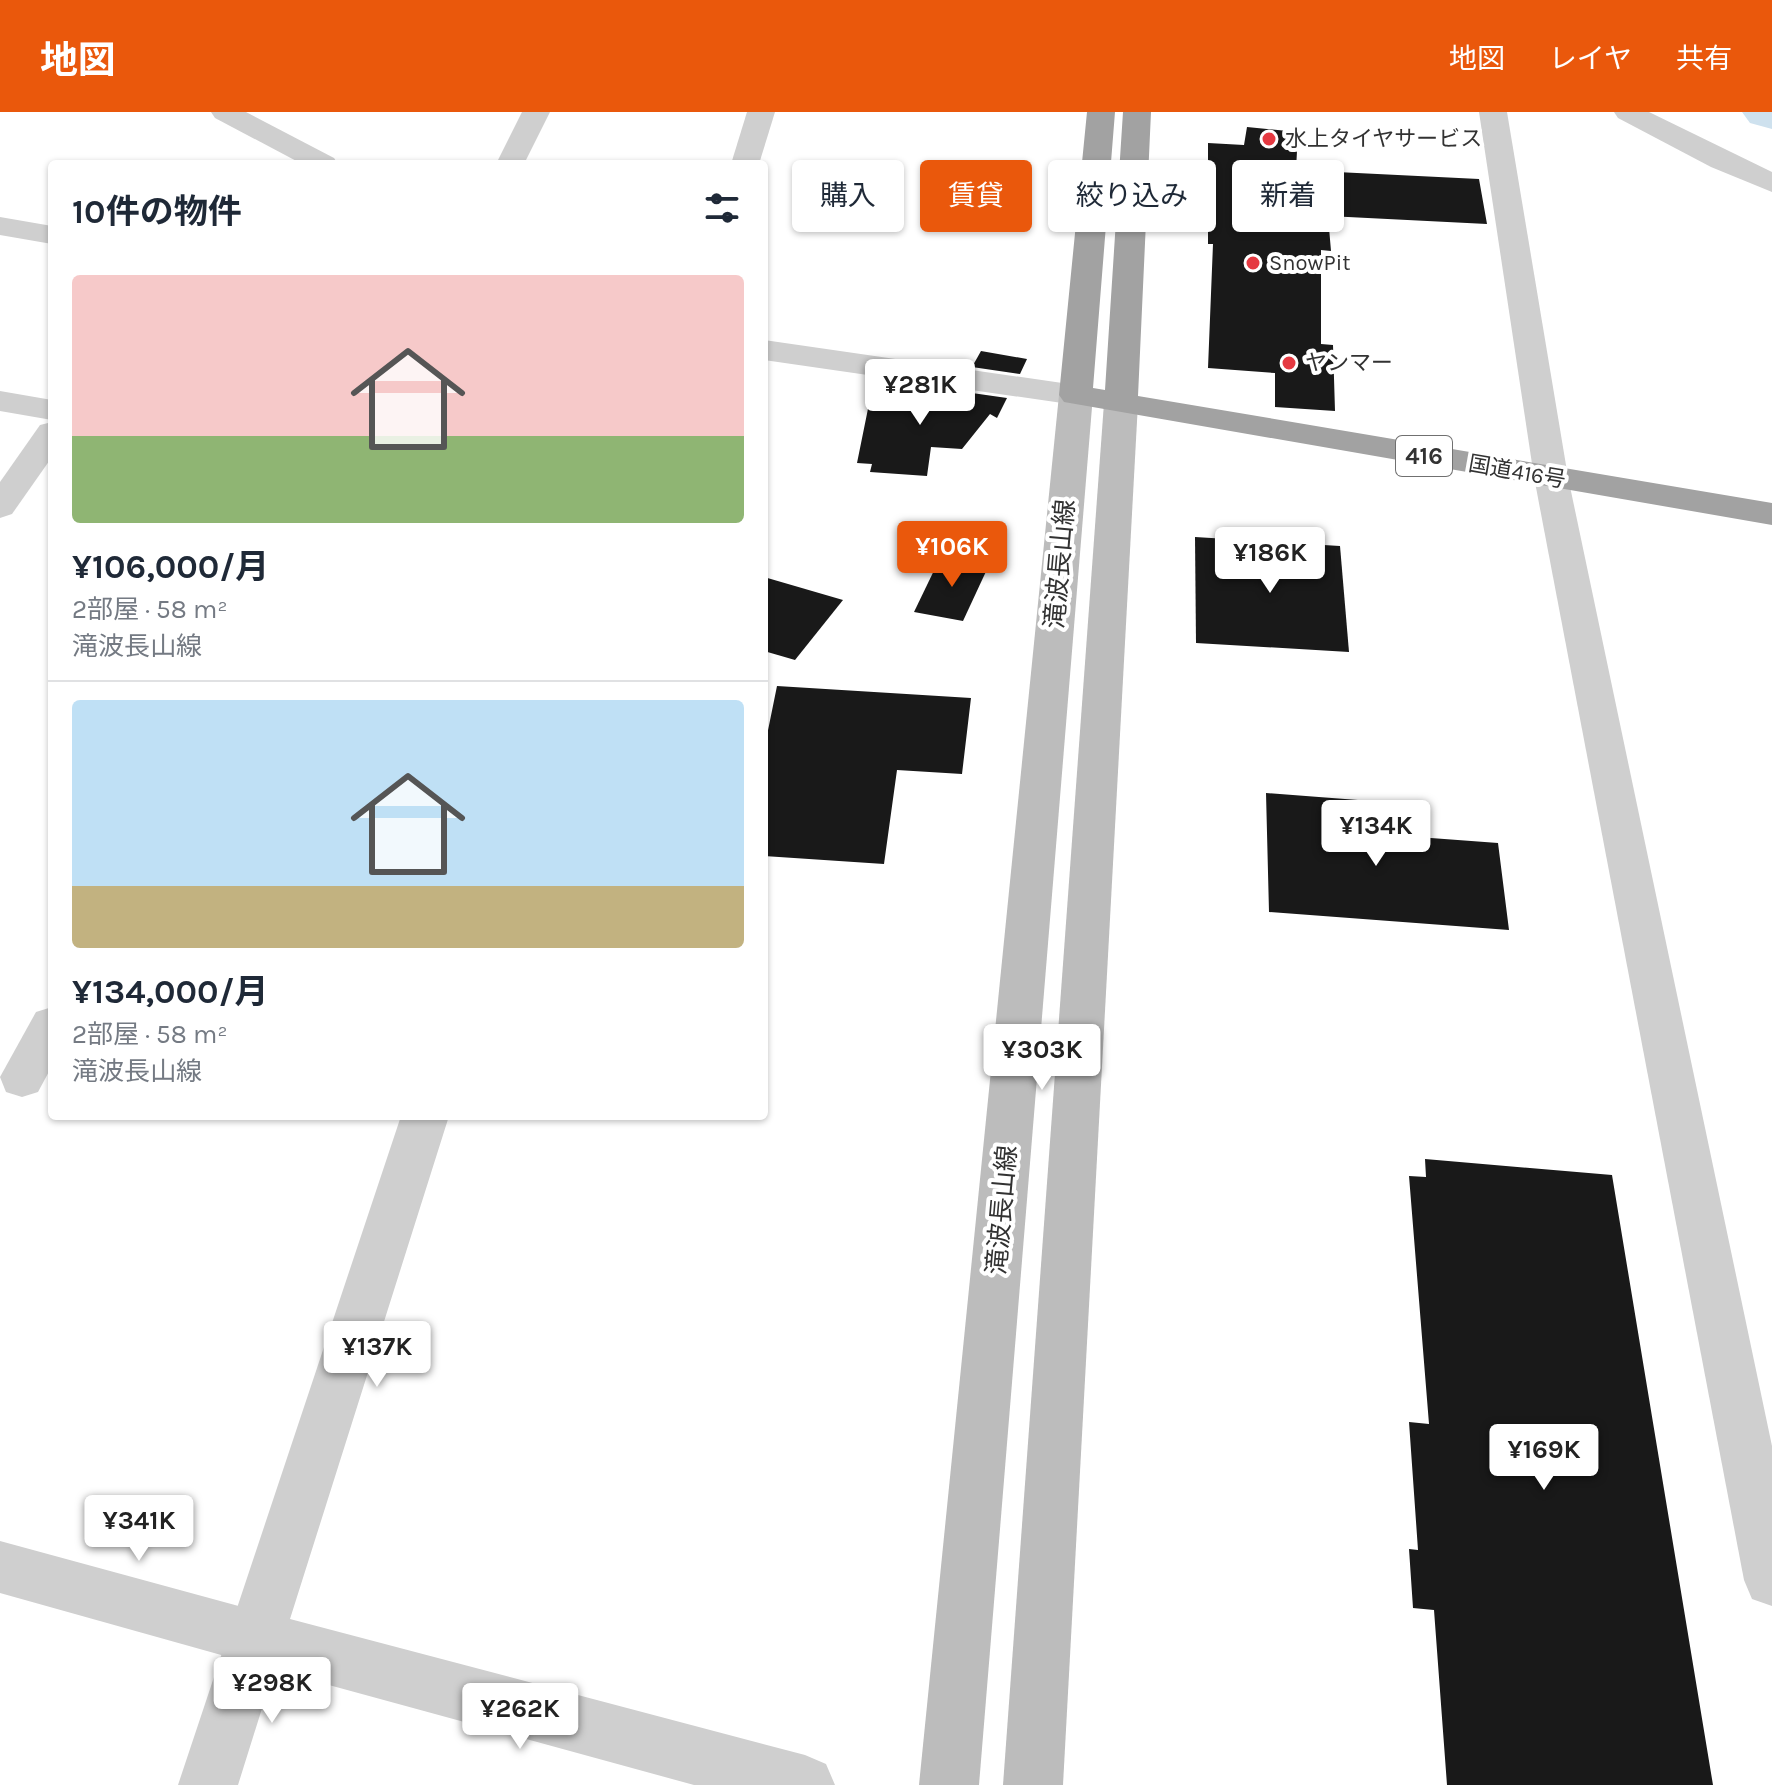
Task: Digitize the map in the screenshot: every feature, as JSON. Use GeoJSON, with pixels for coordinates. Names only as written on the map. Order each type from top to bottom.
{"type":"FeatureCollection","features":[{"type":"Feature","properties":{"kind":"highway"},"geometry":{"type":"LineString","coordinates":[[1076,395],[1101,112]]}},
{"type":"Feature","properties":{"kind":"highway"},"geometry":{"type":"LineString","coordinates":[[1121,403],[1137,112]]}},
{"type":"Feature","properties":{"kind":"highway","name":"国道416号"},"geometry":{"type":"LineString","coordinates":[[1076,395],[1772,514]]}},
{"type":"Feature","properties":{"kind":"main road","name":"滝波長山線"},"geometry":{"type":"LineString","coordinates":[[949,1785],[1076,395]]}},
{"type":"Feature","properties":{"kind":"main road","name":"滝波長山線"},"geometry":{"type":"LineString","coordinates":[[1033,1785],[1121,403]]}},
{"type":"Feature","properties":{"kind":"street"},"geometry":{"type":"LineString","coordinates":[[225,112],[316,160]]}},
{"type":"Feature","properties":{"kind":"street"},"geometry":{"type":"LineString","coordinates":[[512,160],[536,112]]}},
{"type":"Feature","properties":{"kind":"street"},"geometry":{"type":"LineString","coordinates":[[746,160],[761,112]]}},
{"type":"Feature","properties":{"kind":"street"},"geometry":{"type":"LineString","coordinates":[[1493,112],[1551,477],[1772,1580]]}},
{"type":"Feature","properties":{"kind":"street"},"geometry":{"type":"LineString","coordinates":[[1628,112],[1721,161],[1772,183]]}},
{"type":"Feature","properties":{"kind":"street"},"geometry":{"type":"LineString","coordinates":[[0,226],[48,234]]}},
{"type":"Feature","properties":{"kind":"street"},"geometry":{"type":"LineString","coordinates":[[768,351],[1076,395]]}},
{"type":"Feature","properties":{"kind":"street"},"geometry":{"type":"LineString","coordinates":[[0,401],[48,409]]}},
{"type":"Feature","properties":{"kind":"street"},"geometry":{"type":"LineString","coordinates":[[0,507],[48,438]]}},
{"type":"Feature","properties":{"kind":"street"},"geometry":{"type":"LineString","coordinates":[[25,1079],[48,1032]]}},
{"type":"Feature","properties":{"kind":"street"},"geometry":{"type":"LineString","coordinates":[[208,1785],[424,1120]]}},
{"type":"Feature","properties":{"kind":"street"},"geometry":{"type":"LineString","coordinates":[[0,1567],[805,1785]]}},
{"type":"Feature","properties":{"kind":"building"},"geometry":{"type":"Polygon","coordinates":[[[1247,127],[1298,132],[1297,160],[1232,160],[1232,232],[1329,232],[1331,251],[1321,250],[1321,344],[1333,345],[1335,411],[1275,407],[1275,373],[1208,368],[1213,244],[1208,244],[1208,232],[1216,232],[1216,160],[1208,160],[1208,143],[1244,145],[1247,127]]]}},
{"type":"Feature","properties":{"kind":"building"},"geometry":{"type":"Polygon","coordinates":[[[1344,172],[1479,179],[1487,224],[1344,217],[1344,172]]]}},
{"type":"Feature","properties":{"kind":"building"},"geometry":{"type":"Polygon","coordinates":[[[981,351],[1027,359],[1020,374],[972,367],[981,351]]]}},
{"type":"Feature","properties":{"kind":"building"},"geometry":{"type":"Polygon","coordinates":[[[872,389],[958,391],[1007,398],[997,418],[990,414],[962,449],[931,447],[927,476],[870,472],[872,464],[857,463],[872,389]]]}},
{"type":"Feature","properties":{"kind":"building"},"geometry":{"type":"Polygon","coordinates":[[[1195,537],[1340,546],[1349,652],[1196,643],[1195,537]]]}},
{"type":"Feature","properties":{"kind":"building"},"geometry":{"type":"Polygon","coordinates":[[[941,556],[989,565],[963,621],[914,612],[941,556]]]}},
{"type":"Feature","properties":{"kind":"building"},"geometry":{"type":"Polygon","coordinates":[[[768,578],[843,600],[795,660],[768,652],[768,578]]]}},
{"type":"Feature","properties":{"kind":"building"},"geometry":{"type":"Polygon","coordinates":[[[777,686],[971,698],[962,774],[897,770],[884,864],[768,856],[768,730],[777,686]]]}},
{"type":"Feature","properties":{"kind":"building"},"geometry":{"type":"Polygon","coordinates":[[[1266,793],[1371,801],[1373,825],[1404,827],[1404,836],[1498,843],[1509,930],[1269,912],[1266,793]]]}},
{"type":"Feature","properties":{"kind":"building"},"geometry":{"type":"Polygon","coordinates":[[[1425,1159],[1612,1175],[1713,1785],[1447,1785],[1434,1610],[1413,1608],[1409,1549],[1418,1550],[1409,1422],[1429,1424],[1409,1176],[1426,1177],[1425,1159]]]}},
{"type":"Feature","properties":{"kind":"place","name":"水上タイヤサービス"},"geometry":{"type":"Point","coordinates":[1269,139]}},
{"type":"Feature","properties":{"kind":"place","name":"SnowPit"},"geometry":{"type":"Point","coordinates":[1253,263]}},
{"type":"Feature","properties":{"kind":"place","name":"ヤンマー"},"geometry":{"type":"Point","coordinates":[1289,363]}}]}
